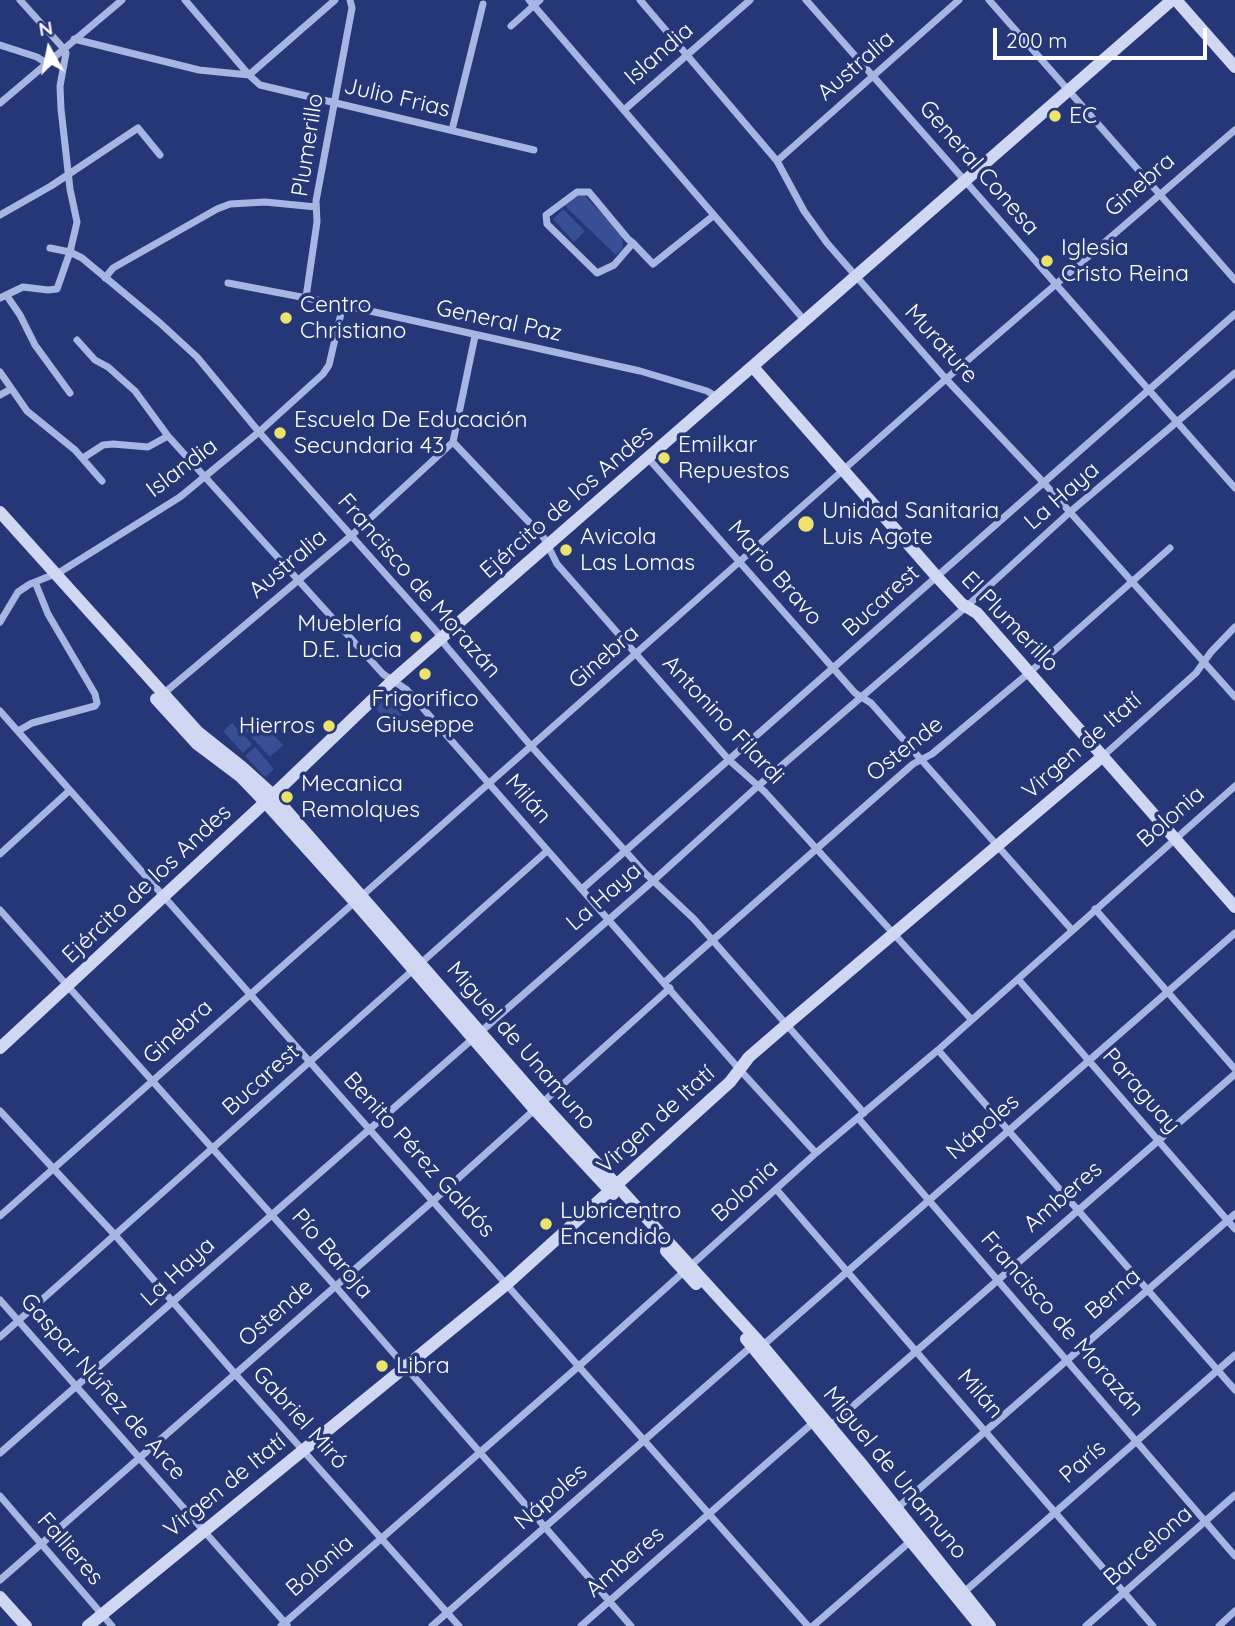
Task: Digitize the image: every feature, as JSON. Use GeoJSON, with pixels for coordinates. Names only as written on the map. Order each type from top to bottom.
{"type":"FeatureCollection","features":[{"type":"Feature","properties":{"kind":"street"},"geometry":{"type":"LineString","coordinates":[[20,0],[66,53],[61,74],[61,109],[77,222],[70,252],[55,290],[23,287],[4,297],[20,315],[35,345],[70,393]]}},
{"type":"Feature","properties":{"kind":"street"},"geometry":{"type":"LineString","coordinates":[[0,103],[122,0]]}},
{"type":"Feature","properties":{"kind":"street"},"geometry":{"type":"LineString","coordinates":[[185,0],[251,77]]}},
{"type":"Feature","properties":{"kind":"street"},"geometry":{"type":"LineString","coordinates":[[251,77],[335,0]]}},
{"type":"Feature","properties":{"kind":"street","name":"Plumerillo"},"geometry":{"type":"LineString","coordinates":[[306,297],[317,222],[316,207],[352,8],[351,0]]}},
{"type":"Feature","properties":{"kind":"street","name":"Murature"},"geometry":{"type":"LineString","coordinates":[[639,0],[777,161],[810,220],[827,243],[946,379],[1044,483],[1235,697]]}},
{"type":"Feature","properties":{"kind":"street","name":"Islandia"},"geometry":{"type":"LineString","coordinates":[[624,110],[750,0]]}},
{"type":"Feature","properties":{"kind":"street","name":"General Conesa"},"geometry":{"type":"LineString","coordinates":[[806,0],[1235,488]]}},
{"type":"Feature","properties":{"kind":"street","name":"Australia"},"geometry":{"type":"LineString","coordinates":[[777,161],[960,0]]}},
{"type":"Feature","properties":{"kind":"street"},"geometry":{"type":"LineString","coordinates":[[989,0],[1235,280]]}},
{"type":"Feature","properties":{"kind":"street"},"geometry":{"type":"LineString","coordinates":[[1174,0],[1235,67]]}},
{"type":"Feature","properties":{"kind":"street","name":"Ejército de los Andes"},"geometry":{"type":"LineString","coordinates":[[0,1048],[392,681],[1174,0]]}},
{"type":"Feature","properties":{"kind":"street"},"geometry":{"type":"LineString","coordinates":[[511,26],[535,2],[805,322]]}},
{"type":"Feature","properties":{"kind":"street"},"geometry":{"type":"LineString","coordinates":[[452,130],[483,4]]}},
{"type":"Feature","properties":{"kind":"street"},"geometry":{"type":"LineString","coordinates":[[75,39],[199,70],[251,77]]}},
{"type":"Feature","properties":{"kind":"street"},"geometry":{"type":"LineString","coordinates":[[0,45],[37,57],[48,64]]}},
{"type":"Feature","properties":{"kind":"street","name":"Julio Frias"},"geometry":{"type":"LineString","coordinates":[[251,77],[260,85],[333,104],[534,150]]}},
{"type":"Feature","properties":{"kind":"street"},"geometry":{"type":"LineString","coordinates":[[0,215],[92,161],[138,128],[160,155]]}},
{"type":"Feature","properties":{"kind":"street","name":"Ginebra"},"geometry":{"type":"LineString","coordinates":[[0,1216],[946,379],[1235,130]]}},
{"type":"Feature","properties":{"kind":"street"},"geometry":{"type":"LineString","coordinates":[[634,243],[614,265],[597,273],[548,224],[546,215],[577,192],[591,194],[653,264],[713,216]]}},
{"type":"Feature","properties":{"kind":"street"},"geometry":{"type":"LineString","coordinates":[[106,278],[113,268],[230,204],[265,202],[316,207]]}},
{"type":"Feature","properties":{"kind":"street"},"geometry":{"type":"LineString","coordinates":[[50,248],[70,252]]}},
{"type":"Feature","properties":{"kind":"street","name":"Francisco de Morazán"},"geometry":{"type":"LineString","coordinates":[[70,252],[82,258],[179,339],[442,639],[531,746],[625,851],[713,941],[786,1025],[928,1201],[999,1279],[1235,1556]]}},
{"type":"Feature","properties":{"kind":"street","name":"General Paz"},"geometry":{"type":"LineString","coordinates":[[228,283],[344,305],[640,371],[707,391],[718,398]]}},
{"type":"Feature","properties":{"kind":"street","name":"Islandia"},"geometry":{"type":"LineString","coordinates":[[0,622],[3,608],[15,595],[180,497],[259,432],[326,371],[344,305]]}},
{"type":"Feature","properties":{"kind":"street","name":"Bucarest"},"geometry":{"type":"LineString","coordinates":[[582,889],[1235,314]]}},
{"type":"Feature","properties":{"kind":"street"},"geometry":{"type":"LineString","coordinates":[[453,442],[475,336]]}},
{"type":"Feature","properties":{"kind":"street","name":"Milán"},"geometry":{"type":"LineString","coordinates":[[77,340],[95,360],[135,391],[168,436],[383,674],[407,690],[740,1070],[817,1153]]}},
{"type":"Feature","properties":{"kind":"street","name":"El Plumerillo"},"geometry":{"type":"LineString","coordinates":[[753,367],[937,577],[977,613],[1030,672],[1235,907]]}},
{"type":"Feature","properties":{"kind":"street"},"geometry":{"type":"LineString","coordinates":[[0,372],[27,411],[83,458],[102,481]]}},
{"type":"Feature","properties":{"kind":"street","name":"La Haya"},"geometry":{"type":"LineString","coordinates":[[0,1453],[758,786],[967,606],[1070,512],[1235,373]]}},
{"type":"Feature","properties":{"kind":"street"},"geometry":{"type":"LineString","coordinates":[[0,395],[10,389]]}},
{"type":"Feature","properties":{"kind":"street"},"geometry":{"type":"LineString","coordinates":[[83,458],[103,445],[148,447],[168,436]]}},
{"type":"Feature","properties":{"kind":"street","name":"Australia"},"geometry":{"type":"LineString","coordinates":[[160,697],[352,535],[453,442]]}},
{"type":"Feature","properties":{"kind":"street","name":"Antonino Filardi"},"geometry":{"type":"LineString","coordinates":[[453,442],[544,538],[557,564],[729,760],[758,786],[971,1019]]}},
{"type":"Feature","properties":{"kind":"street","name":"Mario Bravo"},"geometry":{"type":"LineString","coordinates":[[648,458],[855,694],[863,697],[921,760],[1072,930]]}},
{"type":"Feature","properties":{"kind":"street"},"geometry":{"type":"LineString","coordinates":[[0,512],[47,578],[48,614],[97,703],[95,706],[32,723],[18,731]]}},
{"type":"Feature","properties":{"kind":"street"},"geometry":{"type":"LineString","coordinates":[[0,523],[47,578]]}},
{"type":"Feature","properties":{"kind":"street","name":"Ostende"},"geometry":{"type":"LineString","coordinates":[[0,1580],[539,1107],[713,941],[816,849],[913,764],[932,754],[1030,672],[1170,548]]}},
{"type":"Feature","properties":{"kind":"street","name":"Miguel de Unamuno"},"geometry":{"type":"LineString","coordinates":[[47,578],[160,697],[197,744],[269,799],[539,1107],[757,1346],[960,1595],[990,1626]]}},
{"type":"Feature","properties":{"kind":"street","name":"Virgen de Itatí"},"geometry":{"type":"LineString","coordinates":[[88,1626],[508,1283],[730,1082],[749,1057],[1103,756],[1196,673],[1210,652],[1235,627]]}},
{"type":"Feature","properties":{"kind":"street","name":"Benito Pérez Galdós"},"geometry":{"type":"LineString","coordinates":[[1,715],[811,1626]]}},
{"type":"Feature","properties":{"kind":"street","name":"Bolonia"},"geometry":{"type":"LineString","coordinates":[[284,1625],[1235,786]]}},
{"type":"Feature","properties":{"kind":"street"},"geometry":{"type":"LineString","coordinates":[[0,854],[69,791]]}},
{"type":"Feature","properties":{"kind":"street","name":"Bucarest"},"geometry":{"type":"LineString","coordinates":[[0,1337],[547,851]]}},
{"type":"Feature","properties":{"kind":"street"},"geometry":{"type":"LineString","coordinates":[[1095,909],[1235,1071]]}},
{"type":"Feature","properties":{"kind":"street","name":"Pío Baroja"},"geometry":{"type":"LineString","coordinates":[[0,910],[272,1214],[631,1626]]}},
{"type":"Feature","properties":{"kind":"street","name":"Nápoles"},"geometry":{"type":"LineString","coordinates":[[432,1626],[645,1440],[847,1271],[1235,933]]}},
{"type":"Feature","properties":{"kind":"street","name":"Paraguay"},"geometry":{"type":"LineString","coordinates":[[1018,979],[1235,1229]]}},
{"type":"Feature","properties":{"kind":"street"},"geometry":{"type":"LineString","coordinates":[[938,1050],[1235,1390]]}},
{"type":"Feature","properties":{"kind":"street","name":"Amberes"},"geometry":{"type":"LineString","coordinates":[[581,1626],[709,1513],[917,1350],[1235,1071]]}},
{"type":"Feature","properties":{"kind":"street","name":"Gabriel Miró"},"geometry":{"type":"LineString","coordinates":[[0,1111],[115,1235],[459,1626]]}},
{"type":"Feature","properties":{"kind":"street","name":"Milán"},"geometry":{"type":"LineString","coordinates":[[776,1189],[1153,1626]]}},
{"type":"Feature","properties":{"kind":"street","name":"Berna"},"geometry":{"type":"LineString","coordinates":[[893,1511],[1235,1214]]}},
{"type":"Feature","properties":{"kind":"street","name":"Gaspar Núñez de Arce"},"geometry":{"type":"LineString","coordinates":[[0,1300],[284,1625]]}},
{"type":"Feature","properties":{"kind":"street","name":"París"},"geometry":{"type":"LineString","coordinates":[[960,1595],[1235,1355]]}},
{"type":"Feature","properties":{"kind":"street","name":"Barcelona"},"geometry":{"type":"LineString","coordinates":[[1086,1626],[1235,1495]]}},
{"type":"Feature","properties":{"kind":"street","name":"Fallieres"},"geometry":{"type":"LineString","coordinates":[[0,1496],[112,1626]]}},
{"type":"Feature","properties":{"kind":"street"},"geometry":{"type":"LineString","coordinates":[[811,1626],[914,1538]]}},
{"type":"Feature","properties":{"kind":"street","name":"Miguel de Unamuno"},"geometry":{"type":"LineString","coordinates":[[960,1595],[979,1626]]}},
{"type":"Feature","properties":{"kind":"street"},"geometry":{"type":"LineString","coordinates":[[0,1597],[26,1626]]}},
{"type":"Feature","properties":{"kind":"street"},"geometry":{"type":"LineString","coordinates":[[1219,1626],[1235,1611]]}},
{"type":"Feature","properties":{"kind":"shaded area"},"geometry":{"type":"Polygon","coordinates":[[[578,194],[584,195],[622,235],[623,248],[616,255],[566,207],[564,203],[578,194]]]}},
{"type":"Feature","properties":{"kind":"shaded area"},"geometry":{"type":"Polygon","coordinates":[[[563,209],[585,231],[574,242],[553,219],[563,209]]]}},
{"type":"Feature","properties":{"kind":"shaded area"},"geometry":{"type":"Polygon","coordinates":[[[393,692],[408,709],[390,725],[375,708],[393,692]]]}},
{"type":"Feature","properties":{"kind":"shaded area"},"geometry":{"type":"Polygon","coordinates":[[[257,717],[283,745],[270,757],[244,729],[257,717]]]}},
{"type":"Feature","properties":{"kind":"shaded area"},"geometry":{"type":"Polygon","coordinates":[[[232,723],[252,744],[243,753],[223,731],[232,723]]]}},
{"type":"Feature","properties":{"kind":"shaded area"},"geometry":{"type":"Polygon","coordinates":[[[255,747],[274,769],[265,777],[245,756],[255,747]]]}},
{"type":"Feature","properties":{"kind":"place","name":"EC"},"geometry":{"type":"Point","coordinates":[1055,116]}},
{"type":"Feature","properties":{"kind":"place","name":"Iglesia Cristo Reina"},"geometry":{"type":"Point","coordinates":[1047,261]}},
{"type":"Feature","properties":{"kind":"place","name":"Centro Christiano"},"geometry":{"type":"Point","coordinates":[286,318]}},
{"type":"Feature","properties":{"kind":"place","name":"Escuela De Educación Secundaria 43"},"geometry":{"type":"Point","coordinates":[280,433]}},
{"type":"Feature","properties":{"kind":"place","name":"Emilkar Repuestos"},"geometry":{"type":"Point","coordinates":[664,458]}},
{"type":"Feature","properties":{"kind":"place","name":"Unidad Sanitaria Luis Agote"},"geometry":{"type":"Point","coordinates":[806,524]}},
{"type":"Feature","properties":{"kind":"place","name":"Avicola Las Lomas"},"geometry":{"type":"Point","coordinates":[566,550]}},
{"type":"Feature","properties":{"kind":"place","name":"Mueblería D.E. Lucia"},"geometry":{"type":"Point","coordinates":[416,637]}},
{"type":"Feature","properties":{"kind":"place","name":"Frigorifico Giuseppe"},"geometry":{"type":"Point","coordinates":[425,674]}},
{"type":"Feature","properties":{"kind":"place","name":"Hierros"},"geometry":{"type":"Point","coordinates":[329,726]}},
{"type":"Feature","properties":{"kind":"place","name":"Mecanica Remolques"},"geometry":{"type":"Point","coordinates":[287,797]}},
{"type":"Feature","properties":{"kind":"place","name":"Lubricentro Encendido"},"geometry":{"type":"Point","coordinates":[546,1224]}},
{"type":"Feature","properties":{"kind":"place","name":"Libra"},"geometry":{"type":"Point","coordinates":[382,1366]}}]}
